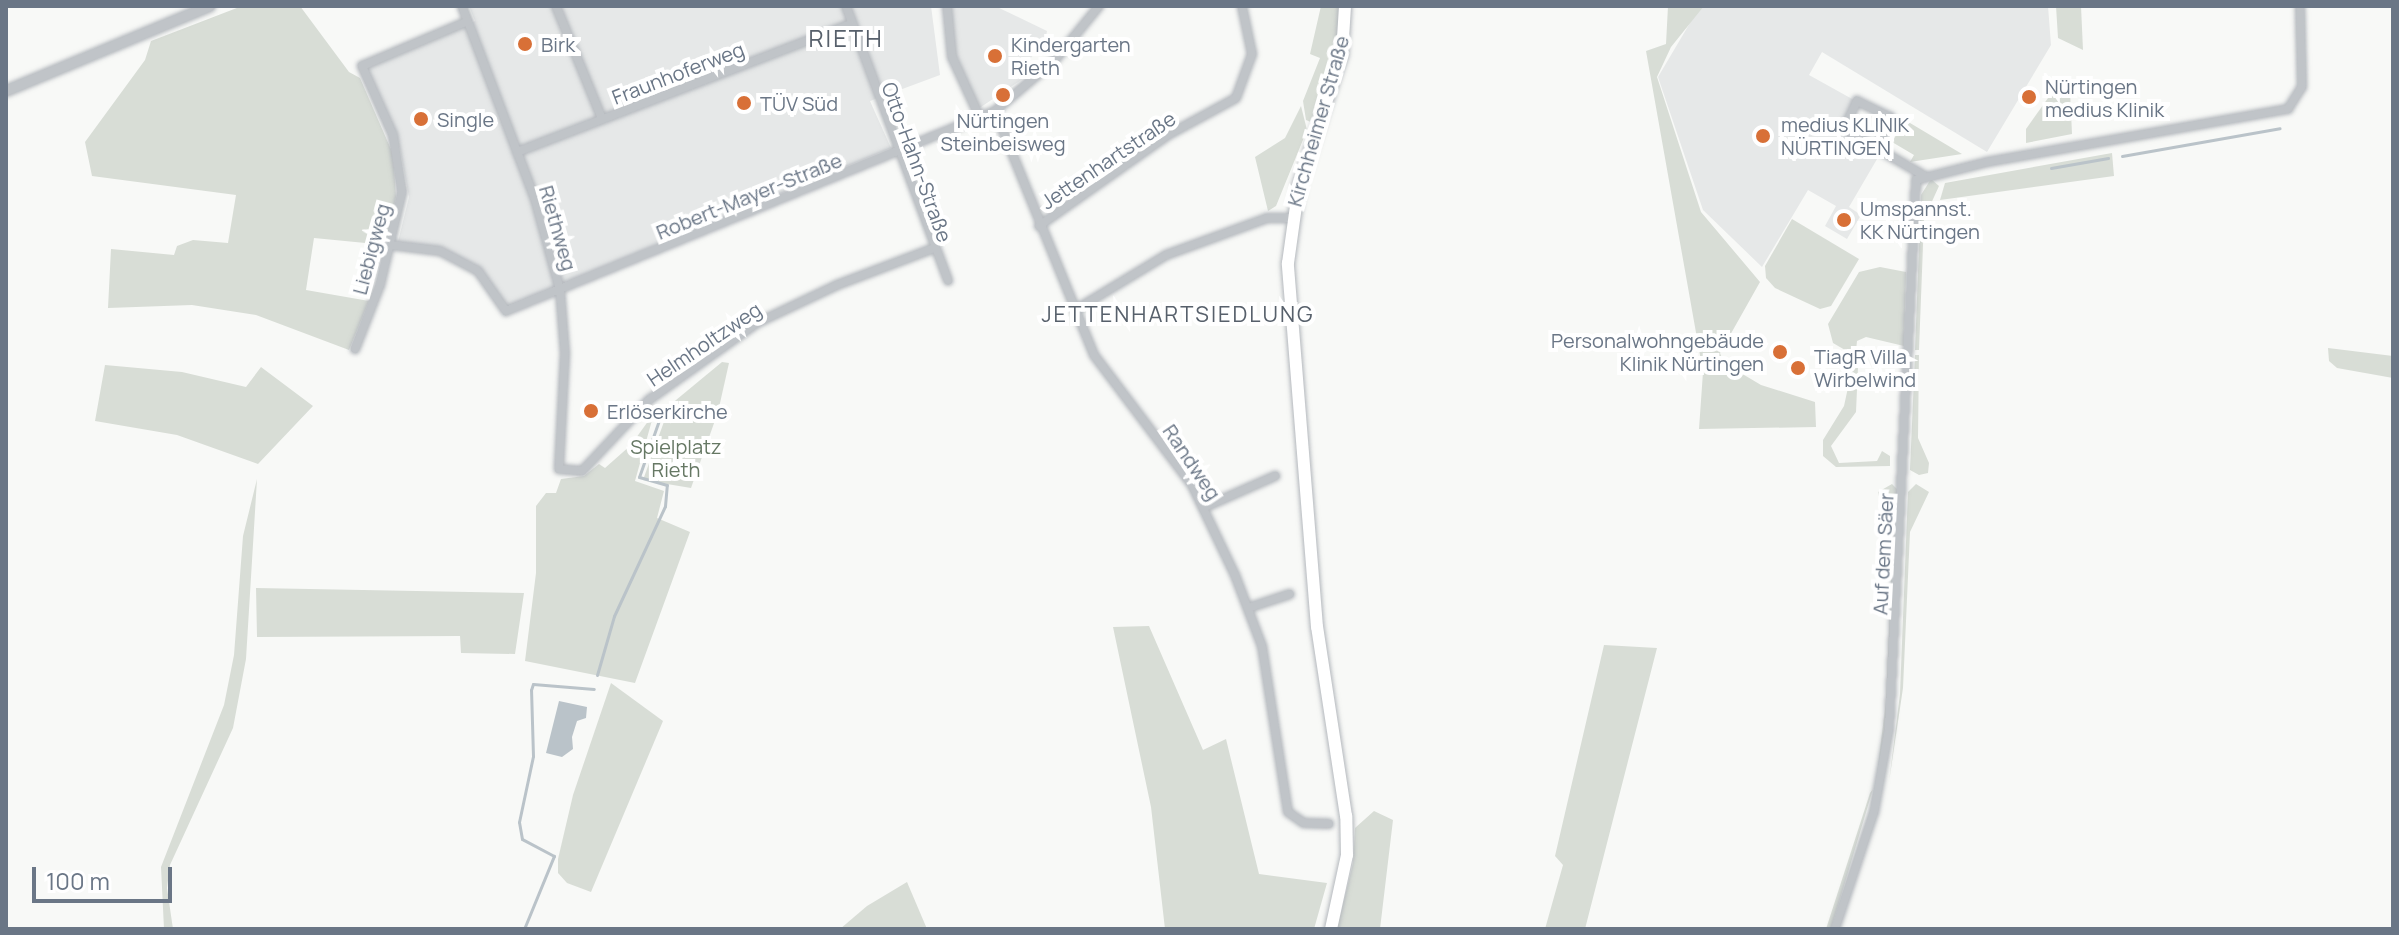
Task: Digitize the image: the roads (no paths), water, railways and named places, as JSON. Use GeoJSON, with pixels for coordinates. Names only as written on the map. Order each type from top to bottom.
{"type":"FeatureCollection","features":[{"type":"Feature","properties":{"kind":"main road","name":"Kirchheimer Straße"},"geometry":{"type":"LineString","coordinates":[[1331,929],[1347,855],[1346,816],[1317,627],[1288,263],[1291,218],[1342,54],[1345,6]]}},
{"type":"Feature","properties":{"kind":"street"},"geometry":{"type":"LineString","coordinates":[[6,91],[210,6]]}},
{"type":"Feature","properties":{"kind":"street","name":"Riethweg"},"geometry":{"type":"LineString","coordinates":[[462,6],[517,152],[560,290],[565,353],[559,469]]}},
{"type":"Feature","properties":{"kind":"street"},"geometry":{"type":"LineString","coordinates":[[556,6],[602,119]]}},
{"type":"Feature","properties":{"kind":"street","name":"Otto-Hahn-Straße"},"geometry":{"type":"LineString","coordinates":[[846,6],[932,249],[948,281]]}},
{"type":"Feature","properties":{"kind":"street"},"geometry":{"type":"LineString","coordinates":[[947,6],[952,57],[980,118]]}},
{"type":"Feature","properties":{"kind":"street","name":"Robert-Mayer-Straße"},"geometry":{"type":"LineString","coordinates":[[391,245],[440,251],[478,271],[506,311],[899,154],[995,111],[1055,60],[1099,6]]}},
{"type":"Feature","properties":{"kind":"street","name":"Jettenhartstraße"},"geometry":{"type":"LineString","coordinates":[[1039,226],[1168,135],[1236,98],[1252,54],[1242,6]]}},
{"type":"Feature","properties":{"kind":"street"},"geometry":{"type":"LineString","coordinates":[[1877,148],[1890,117],[1857,101],[1844,129],[1923,175],[2277,112],[2295,101],[2303,79],[2300,6]]}},
{"type":"Feature","properties":{"kind":"street","name":"Liebigweg"},"geometry":{"type":"LineString","coordinates":[[355,349],[391,245],[402,192],[399,156],[362,66],[468,21]]}},
{"type":"Feature","properties":{"kind":"street","name":"Fraunhoferweg"},"geometry":{"type":"LineString","coordinates":[[517,152],[850,24]]}},
{"type":"Feature","properties":{"kind":"street","name":"Randweg"},"geometry":{"type":"LineString","coordinates":[[995,111],[1039,226],[1077,309],[1094,355],[1205,507],[1248,608],[1270,687],[1284,801],[1295,819],[1329,824]]}},
{"type":"Feature","properties":{"kind":"street","name":"Auf dem Säer"},"geometry":{"type":"LineString","coordinates":[[1835,929],[1874,812],[1889,729],[1915,188],[1923,175]]}},
{"type":"Feature","properties":{"kind":"street"},"geometry":{"type":"LineString","coordinates":[[1077,309],[1188,245],[1267,218],[1291,218]]}},
{"type":"Feature","properties":{"kind":"street","name":"Helmholtzweg"},"geometry":{"type":"LineString","coordinates":[[559,469],[582,471],[649,400],[757,323],[837,285],[932,249]]}},
{"type":"Feature","properties":{"kind":"street"},"geometry":{"type":"LineString","coordinates":[[1205,507],[1275,476]]}},
{"type":"Feature","properties":{"kind":"street"},"geometry":{"type":"LineString","coordinates":[[1248,608],[1290,594]]}},
{"type":"Feature","properties":{"kind":"waterway"},"geometry":{"type":"LineString","coordinates":[[2122,156],[2280,128]]}},
{"type":"Feature","properties":{"kind":"waterway"},"geometry":{"type":"LineString","coordinates":[[2051,168],[2108,158]]}},
{"type":"Feature","properties":{"kind":"waterway"},"geometry":{"type":"LineString","coordinates":[[597,675],[614,616],[665,506],[667,485],[639,477],[664,406]]}},
{"type":"Feature","properties":{"kind":"waterway"},"geometry":{"type":"LineString","coordinates":[[524,929],[554,856],[522,839],[519,822],[533,756],[531,690],[533,684],[594,689]]}},
{"type":"Feature","properties":{"kind":"place","name":"Birk"},"geometry":{"type":"Point","coordinates":[525,44]}},
{"type":"Feature","properties":{"kind":"place","name":"Kindergarten Rieth"},"geometry":{"type":"Point","coordinates":[995,56]}},
{"type":"Feature","properties":{"kind":"place","name":"Nürtingen Steinbeisweg"},"geometry":{"type":"Point","coordinates":[1003,95]}},
{"type":"Feature","properties":{"kind":"place","name":"Nürtingen medius Klinik"},"geometry":{"type":"Point","coordinates":[2029,97]}},
{"type":"Feature","properties":{"kind":"place","name":"TÜV Süd"},"geometry":{"type":"Point","coordinates":[744,103]}},
{"type":"Feature","properties":{"kind":"place","name":"Single"},"geometry":{"type":"Point","coordinates":[421,119]}},
{"type":"Feature","properties":{"kind":"place","name":"medius KLINIK NÜRTINGEN"},"geometry":{"type":"Point","coordinates":[1763,136]}},
{"type":"Feature","properties":{"kind":"place","name":"Umspannst. KK Nürtingen"},"geometry":{"type":"Point","coordinates":[1844,220]}},
{"type":"Feature","properties":{"kind":"place","name":"Personalwohngebäude Klinik Nürtingen"},"geometry":{"type":"Point","coordinates":[1780,352]}},
{"type":"Feature","properties":{"kind":"place","name":"TiagR Villa Wirbelwind"},"geometry":{"type":"Point","coordinates":[1798,368]}},
{"type":"Feature","properties":{"kind":"place","name":"Erlöserkirche"},"geometry":{"type":"Point","coordinates":[591,411]}},
{"type":"Feature","properties":{"kind":"district","name":"RIETH"},"geometry":{"type":"Point","coordinates":[846,38]}},
{"type":"Feature","properties":{"kind":"district","name":"JETTENHARTSIEDLUNG"},"geometry":{"type":"Point","coordinates":[1178,315]}},
{"type":"Feature","properties":{"kind":"park label","name":"Spielplatz Rieth"},"geometry":{"type":"Point","coordinates":[676,458]}}]}
